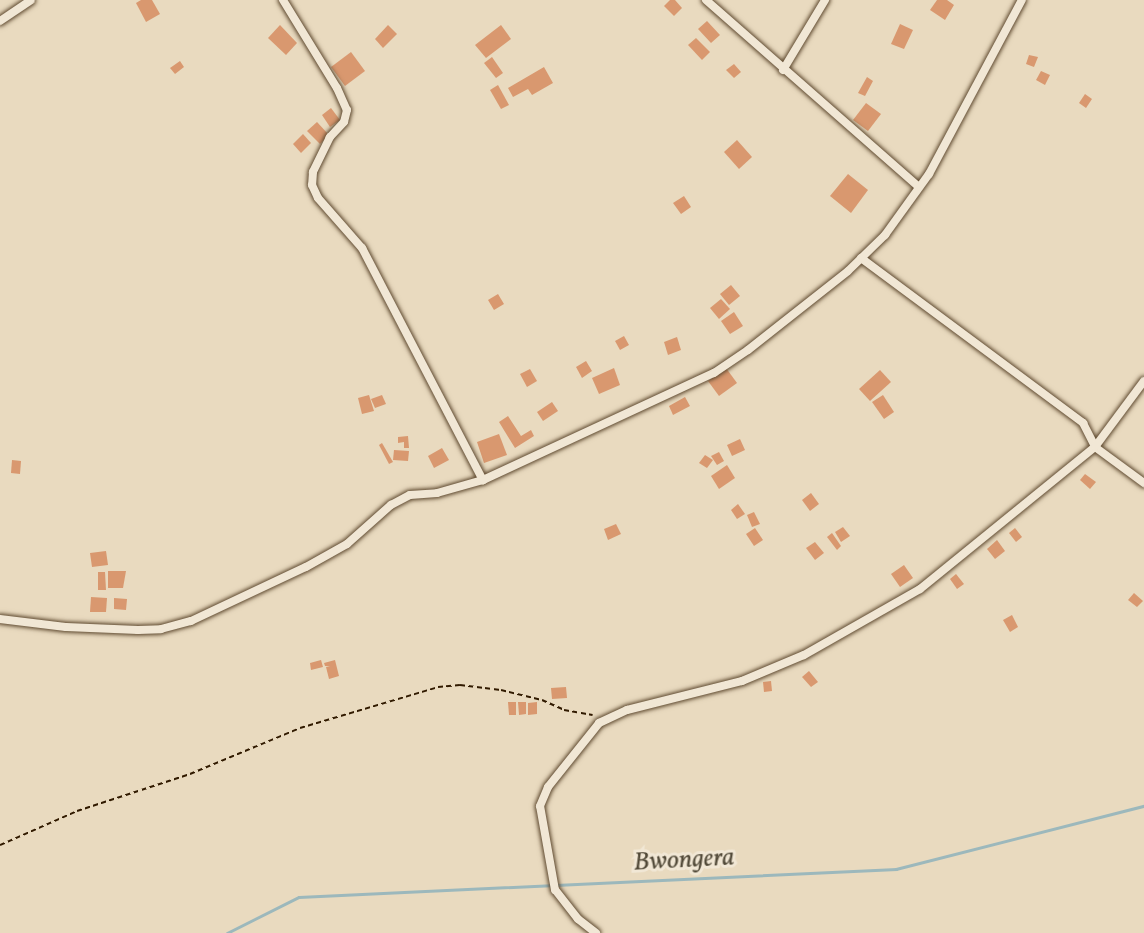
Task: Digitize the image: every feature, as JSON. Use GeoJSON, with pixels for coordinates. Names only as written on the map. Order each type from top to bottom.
{"type":"FeatureCollection","features":[{"type":"Feature","properties":{"kind":"street"},"geometry":{"type":"LineString","coordinates":[[0,21],[31,0]]}},
{"type":"Feature","properties":{"kind":"street"},"geometry":{"type":"LineString","coordinates":[[283,0],[337,88],[347,110],[344,122],[330,137],[313,172],[312,185],[318,198],[362,248],[483,480]]}},
{"type":"Feature","properties":{"kind":"street"},"geometry":{"type":"LineString","coordinates":[[706,0],[919,187]]}},
{"type":"Feature","properties":{"kind":"street"},"geometry":{"type":"LineString","coordinates":[[783,70],[825,0]]}},
{"type":"Feature","properties":{"kind":"street"},"geometry":{"type":"LineString","coordinates":[[0,619],[66,627],[162,629],[191,621],[306,567],[348,544],[391,505],[410,495],[437,493],[483,480],[714,373],[758,342],[861,258],[885,235],[919,187],[1022,0]]}},
{"type":"Feature","properties":{"kind":"street"},"geometry":{"type":"LineString","coordinates":[[861,258],[1083,423],[1095,447],[1144,483]]}},
{"type":"Feature","properties":{"kind":"street"},"geometry":{"type":"LineString","coordinates":[[596,933],[578,919],[555,890],[540,806],[548,787],[599,723],[611,716],[742,681],[804,655],[920,589],[1095,447],[1144,381]]}},
{"type":"Feature","properties":{"kind":"path"},"geometry":{"type":"LineString","coordinates":[[0,845],[77,811],[190,774],[300,728],[438,687],[491,688],[527,695],[580,715],[611,716]]}},
{"type":"Feature","properties":{"kind":"building"},"geometry":{"type":"Polygon","coordinates":[[[152,0],[160,14],[146,22],[136,3],[152,0]]]}},
{"type":"Feature","properties":{"kind":"building"},"geometry":{"type":"Polygon","coordinates":[[[670,0],[675,0],[682,8],[674,16],[664,6],[670,0]]]}},
{"type":"Feature","properties":{"kind":"building"},"geometry":{"type":"Polygon","coordinates":[[[937,0],[947,0],[954,5],[945,20],[930,10],[937,0]]]}},
{"type":"Feature","properties":{"kind":"building"},"geometry":{"type":"Polygon","coordinates":[[[707,21],[720,35],[711,43],[698,29],[707,21]]]}},
{"type":"Feature","properties":{"kind":"building"},"geometry":{"type":"Polygon","coordinates":[[[900,24],[913,30],[904,49],[891,44],[900,24]]]}},
{"type":"Feature","properties":{"kind":"building"},"geometry":{"type":"Polygon","coordinates":[[[280,25],[297,43],[286,55],[268,38],[280,25]]]}},
{"type":"Feature","properties":{"kind":"building"},"geometry":{"type":"Polygon","coordinates":[[[388,25],[397,34],[383,48],[375,39],[388,25]]]}},
{"type":"Feature","properties":{"kind":"building"},"geometry":{"type":"Polygon","coordinates":[[[501,25],[511,39],[486,58],[475,45],[501,25]]]}},
{"type":"Feature","properties":{"kind":"building"},"geometry":{"type":"Polygon","coordinates":[[[696,38],[710,52],[702,60],[688,45],[696,38]]]}},
{"type":"Feature","properties":{"kind":"building"},"geometry":{"type":"Polygon","coordinates":[[[351,52],[365,71],[345,86],[331,67],[351,52]]]}},
{"type":"Feature","properties":{"kind":"building"},"geometry":{"type":"Polygon","coordinates":[[[1029,55],[1038,57],[1034,67],[1026,64],[1029,55]]]}},
{"type":"Feature","properties":{"kind":"building"},"geometry":{"type":"Polygon","coordinates":[[[492,57],[503,73],[496,78],[484,63],[492,57]]]}},
{"type":"Feature","properties":{"kind":"building"},"geometry":{"type":"Polygon","coordinates":[[[180,61],[184,67],[175,74],[170,68],[180,61]]]}},
{"type":"Feature","properties":{"kind":"building"},"geometry":{"type":"Polygon","coordinates":[[[734,64],[741,72],[734,78],[726,70],[734,64]]]}},
{"type":"Feature","properties":{"kind":"building"},"geometry":{"type":"Polygon","coordinates":[[[544,67],[553,83],[532,95],[528,89],[513,97],[508,88],[544,67]]]}},
{"type":"Feature","properties":{"kind":"building"},"geometry":{"type":"Polygon","coordinates":[[[1041,71],[1050,75],[1045,85],[1036,80],[1041,71]]]}},
{"type":"Feature","properties":{"kind":"building"},"geometry":{"type":"Polygon","coordinates":[[[867,77],[873,81],[865,96],[858,93],[867,77]]]}},
{"type":"Feature","properties":{"kind":"building"},"geometry":{"type":"Polygon","coordinates":[[[498,85],[509,105],[501,109],[490,90],[498,85]]]}},
{"type":"Feature","properties":{"kind":"building"},"geometry":{"type":"Polygon","coordinates":[[[1085,94],[1092,99],[1086,108],[1079,103],[1085,94]]]}},
{"type":"Feature","properties":{"kind":"building"},"geometry":{"type":"Polygon","coordinates":[[[866,103],[881,114],[868,131],[853,120],[866,103]]]}},
{"type":"Feature","properties":{"kind":"building"},"geometry":{"type":"Polygon","coordinates":[[[331,108],[340,120],[330,127],[322,115],[331,108]]]}},
{"type":"Feature","properties":{"kind":"building"},"geometry":{"type":"Polygon","coordinates":[[[317,122],[329,135],[320,144],[307,131],[317,122]]]}},
{"type":"Feature","properties":{"kind":"building"},"geometry":{"type":"Polygon","coordinates":[[[303,134],[311,143],[301,153],[293,144],[303,134]]]}},
{"type":"Feature","properties":{"kind":"building"},"geometry":{"type":"Polygon","coordinates":[[[737,140],[752,157],[739,169],[724,152],[737,140]]]}},
{"type":"Feature","properties":{"kind":"building"},"geometry":{"type":"Polygon","coordinates":[[[848,174],[868,190],[851,213],[830,196],[848,174]]]}},
{"type":"Feature","properties":{"kind":"building"},"geometry":{"type":"Polygon","coordinates":[[[684,196],[691,207],[681,214],[673,203],[684,196]]]}},
{"type":"Feature","properties":{"kind":"building"},"geometry":{"type":"Polygon","coordinates":[[[731,285],[740,296],[729,305],[720,294],[731,285]]]}},
{"type":"Feature","properties":{"kind":"building"},"geometry":{"type":"Polygon","coordinates":[[[498,294],[504,304],[494,310],[488,300],[498,294]]]}},
{"type":"Feature","properties":{"kind":"building"},"geometry":{"type":"Polygon","coordinates":[[[721,299],[730,309],[719,319],[710,308],[721,299]]]}},
{"type":"Feature","properties":{"kind":"building"},"geometry":{"type":"Polygon","coordinates":[[[734,312],[743,326],[730,334],[721,321],[734,312]]]}},
{"type":"Feature","properties":{"kind":"building"},"geometry":{"type":"Polygon","coordinates":[[[624,336],[629,345],[620,350],[615,341],[624,336]]]}},
{"type":"Feature","properties":{"kind":"building"},"geometry":{"type":"Polygon","coordinates":[[[677,337],[681,350],[668,355],[664,342],[677,337]]]}},
{"type":"Feature","properties":{"kind":"building"},"geometry":{"type":"Polygon","coordinates":[[[586,361],[592,371],[582,378],[576,367],[586,361]]]}},
{"type":"Feature","properties":{"kind":"building"},"geometry":{"type":"Polygon","coordinates":[[[614,368],[620,385],[599,394],[592,378],[614,368]]]}},
{"type":"Feature","properties":{"kind":"building"},"geometry":{"type":"Polygon","coordinates":[[[726,368],[737,383],[719,396],[708,381],[726,368]]]}},
{"type":"Feature","properties":{"kind":"building"},"geometry":{"type":"Polygon","coordinates":[[[530,369],[537,381],[527,387],[520,374],[530,369]]]}},
{"type":"Feature","properties":{"kind":"building"},"geometry":{"type":"Polygon","coordinates":[[[880,370],[891,382],[870,401],[859,389],[880,370]]]}},
{"type":"Feature","properties":{"kind":"building"},"geometry":{"type":"Polygon","coordinates":[[[369,395],[374,411],[362,414],[358,398],[369,395]]]}},
{"type":"Feature","properties":{"kind":"building"},"geometry":{"type":"Polygon","coordinates":[[[382,395],[386,404],[375,408],[371,399],[382,395]]]}},
{"type":"Feature","properties":{"kind":"building"},"geometry":{"type":"Polygon","coordinates":[[[883,395],[894,412],[884,419],[872,402],[883,395]]]}},
{"type":"Feature","properties":{"kind":"building"},"geometry":{"type":"Polygon","coordinates":[[[685,397],[690,406],[673,415],[669,406],[685,397]]]}},
{"type":"Feature","properties":{"kind":"building"},"geometry":{"type":"Polygon","coordinates":[[[552,402],[558,411],[543,421],[537,412],[552,402]]]}},
{"type":"Feature","properties":{"kind":"building"},"geometry":{"type":"Polygon","coordinates":[[[508,416],[521,436],[531,430],[534,436],[515,448],[499,422],[508,416]]]}},
{"type":"Feature","properties":{"kind":"building"},"geometry":{"type":"Polygon","coordinates":[[[499,434],[507,455],[484,463],[477,442],[499,434]]]}},
{"type":"Feature","properties":{"kind":"building"},"geometry":{"type":"Polygon","coordinates":[[[408,436],[409,448],[404,448],[404,442],[398,443],[398,437],[408,436]]]}},
{"type":"Feature","properties":{"kind":"building"},"geometry":{"type":"Polygon","coordinates":[[[740,439],[745,450],[732,456],[727,445],[740,439]]]}},
{"type":"Feature","properties":{"kind":"building"},"geometry":{"type":"Polygon","coordinates":[[[382,443],[393,462],[389,464],[379,445],[382,443]]]}},
{"type":"Feature","properties":{"kind":"building"},"geometry":{"type":"Polygon","coordinates":[[[442,448],[449,460],[434,468],[428,456],[442,448]]]}},
{"type":"Feature","properties":{"kind":"building"},"geometry":{"type":"Polygon","coordinates":[[[394,450],[409,451],[408,461],[393,460],[394,450]]]}},
{"type":"Feature","properties":{"kind":"building"},"geometry":{"type":"Polygon","coordinates":[[[719,452],[724,461],[717,465],[711,456],[719,452]]]}},
{"type":"Feature","properties":{"kind":"building"},"geometry":{"type":"Polygon","coordinates":[[[705,455],[713,460],[707,468],[699,463],[705,455]]]}},
{"type":"Feature","properties":{"kind":"building"},"geometry":{"type":"Polygon","coordinates":[[[12,460],[21,461],[20,474],[11,473],[12,460]]]}},
{"type":"Feature","properties":{"kind":"building"},"geometry":{"type":"Polygon","coordinates":[[[727,465],[735,478],[719,489],[711,476],[727,465]]]}},
{"type":"Feature","properties":{"kind":"building"},"geometry":{"type":"Polygon","coordinates":[[[1085,474],[1096,482],[1090,489],[1080,480],[1085,474]]]}},
{"type":"Feature","properties":{"kind":"building"},"geometry":{"type":"Polygon","coordinates":[[[811,493],[819,504],[810,511],[802,500],[811,493]]]}},
{"type":"Feature","properties":{"kind":"building"},"geometry":{"type":"Polygon","coordinates":[[[738,504],[745,514],[737,519],[731,510],[738,504]]]}},
{"type":"Feature","properties":{"kind":"building"},"geometry":{"type":"Polygon","coordinates":[[[754,512],[760,524],[752,527],[747,515],[754,512]]]}},
{"type":"Feature","properties":{"kind":"building"},"geometry":{"type":"Polygon","coordinates":[[[616,524],[621,534],[608,540],[604,529],[616,524]]]}},
{"type":"Feature","properties":{"kind":"building"},"geometry":{"type":"Polygon","coordinates":[[[843,527],[850,536],[841,542],[835,532],[843,527]]]}},
{"type":"Feature","properties":{"kind":"building"},"geometry":{"type":"Polygon","coordinates":[[[755,528],[763,540],[754,546],[746,534],[755,528]]]}},
{"type":"Feature","properties":{"kind":"building"},"geometry":{"type":"Polygon","coordinates":[[[1015,528],[1022,537],[1016,542],[1009,533],[1015,528]]]}},
{"type":"Feature","properties":{"kind":"building"},"geometry":{"type":"Polygon","coordinates":[[[832,533],[841,546],[837,550],[827,537],[832,533]]]}},
{"type":"Feature","properties":{"kind":"building"},"geometry":{"type":"Polygon","coordinates":[[[997,540],[1005,551],[995,559],[987,549],[997,540]]]}},
{"type":"Feature","properties":{"kind":"building"},"geometry":{"type":"Polygon","coordinates":[[[815,542],[824,553],[815,560],[806,548],[815,542]]]}},
{"type":"Feature","properties":{"kind":"building"},"geometry":{"type":"Polygon","coordinates":[[[106,551],[108,565],[92,567],[90,553],[106,551]]]}},
{"type":"Feature","properties":{"kind":"building"},"geometry":{"type":"Polygon","coordinates":[[[904,565],[913,578],[900,587],[891,574],[904,565]]]}},
{"type":"Feature","properties":{"kind":"building"},"geometry":{"type":"Polygon","coordinates":[[[108,571],[126,571],[123,588],[108,588],[108,571]]]}},
{"type":"Feature","properties":{"kind":"building"},"geometry":{"type":"Polygon","coordinates":[[[98,572],[105,572],[106,590],[98,590],[98,572]]]}},
{"type":"Feature","properties":{"kind":"building"},"geometry":{"type":"Polygon","coordinates":[[[956,574],[964,584],[957,589],[950,579],[956,574]]]}},
{"type":"Feature","properties":{"kind":"building"},"geometry":{"type":"Polygon","coordinates":[[[1134,593],[1143,601],[1137,607],[1128,600],[1134,593]]]}},
{"type":"Feature","properties":{"kind":"building"},"geometry":{"type":"Polygon","coordinates":[[[91,597],[107,598],[106,612],[90,612],[91,597]]]}},
{"type":"Feature","properties":{"kind":"building"},"geometry":{"type":"Polygon","coordinates":[[[114,598],[127,599],[126,610],[114,609],[114,598]]]}},
{"type":"Feature","properties":{"kind":"building"},"geometry":{"type":"Polygon","coordinates":[[[1012,615],[1018,627],[1010,632],[1003,620],[1012,615]]]}},
{"type":"Feature","properties":{"kind":"building"},"geometry":{"type":"Polygon","coordinates":[[[321,660],[323,667],[311,670],[310,663],[321,660]]]}},
{"type":"Feature","properties":{"kind":"building"},"geometry":{"type":"Polygon","coordinates":[[[335,660],[339,676],[329,679],[326,667],[330,666],[325,666],[324,663],[335,660]]]}},
{"type":"Feature","properties":{"kind":"building"},"geometry":{"type":"Polygon","coordinates":[[[809,671],[818,682],[811,687],[802,677],[809,671]]]}},
{"type":"Feature","properties":{"kind":"building"},"geometry":{"type":"Polygon","coordinates":[[[771,681],[772,691],[764,692],[763,682],[771,681]]]}},
{"type":"Feature","properties":{"kind":"building"},"geometry":{"type":"Polygon","coordinates":[[[566,687],[567,698],[552,699],[551,688],[566,687]]]}},
{"type":"Feature","properties":{"kind":"building"},"geometry":{"type":"Polygon","coordinates":[[[508,702],[516,702],[516,715],[509,715],[508,702]]]}},
{"type":"Feature","properties":{"kind":"building"},"geometry":{"type":"Polygon","coordinates":[[[518,702],[526,702],[526,714],[519,715],[518,702]]]}},
{"type":"Feature","properties":{"kind":"building"},"geometry":{"type":"Polygon","coordinates":[[[537,702],[537,714],[528,715],[528,703],[537,702]]]}},
{"type":"Feature","properties":{"kind":"waterway","name":"Bwongera"},"geometry":{"type":"LineString","coordinates":[[227,933],[299,897],[896,869],[1144,806]]}}]}
